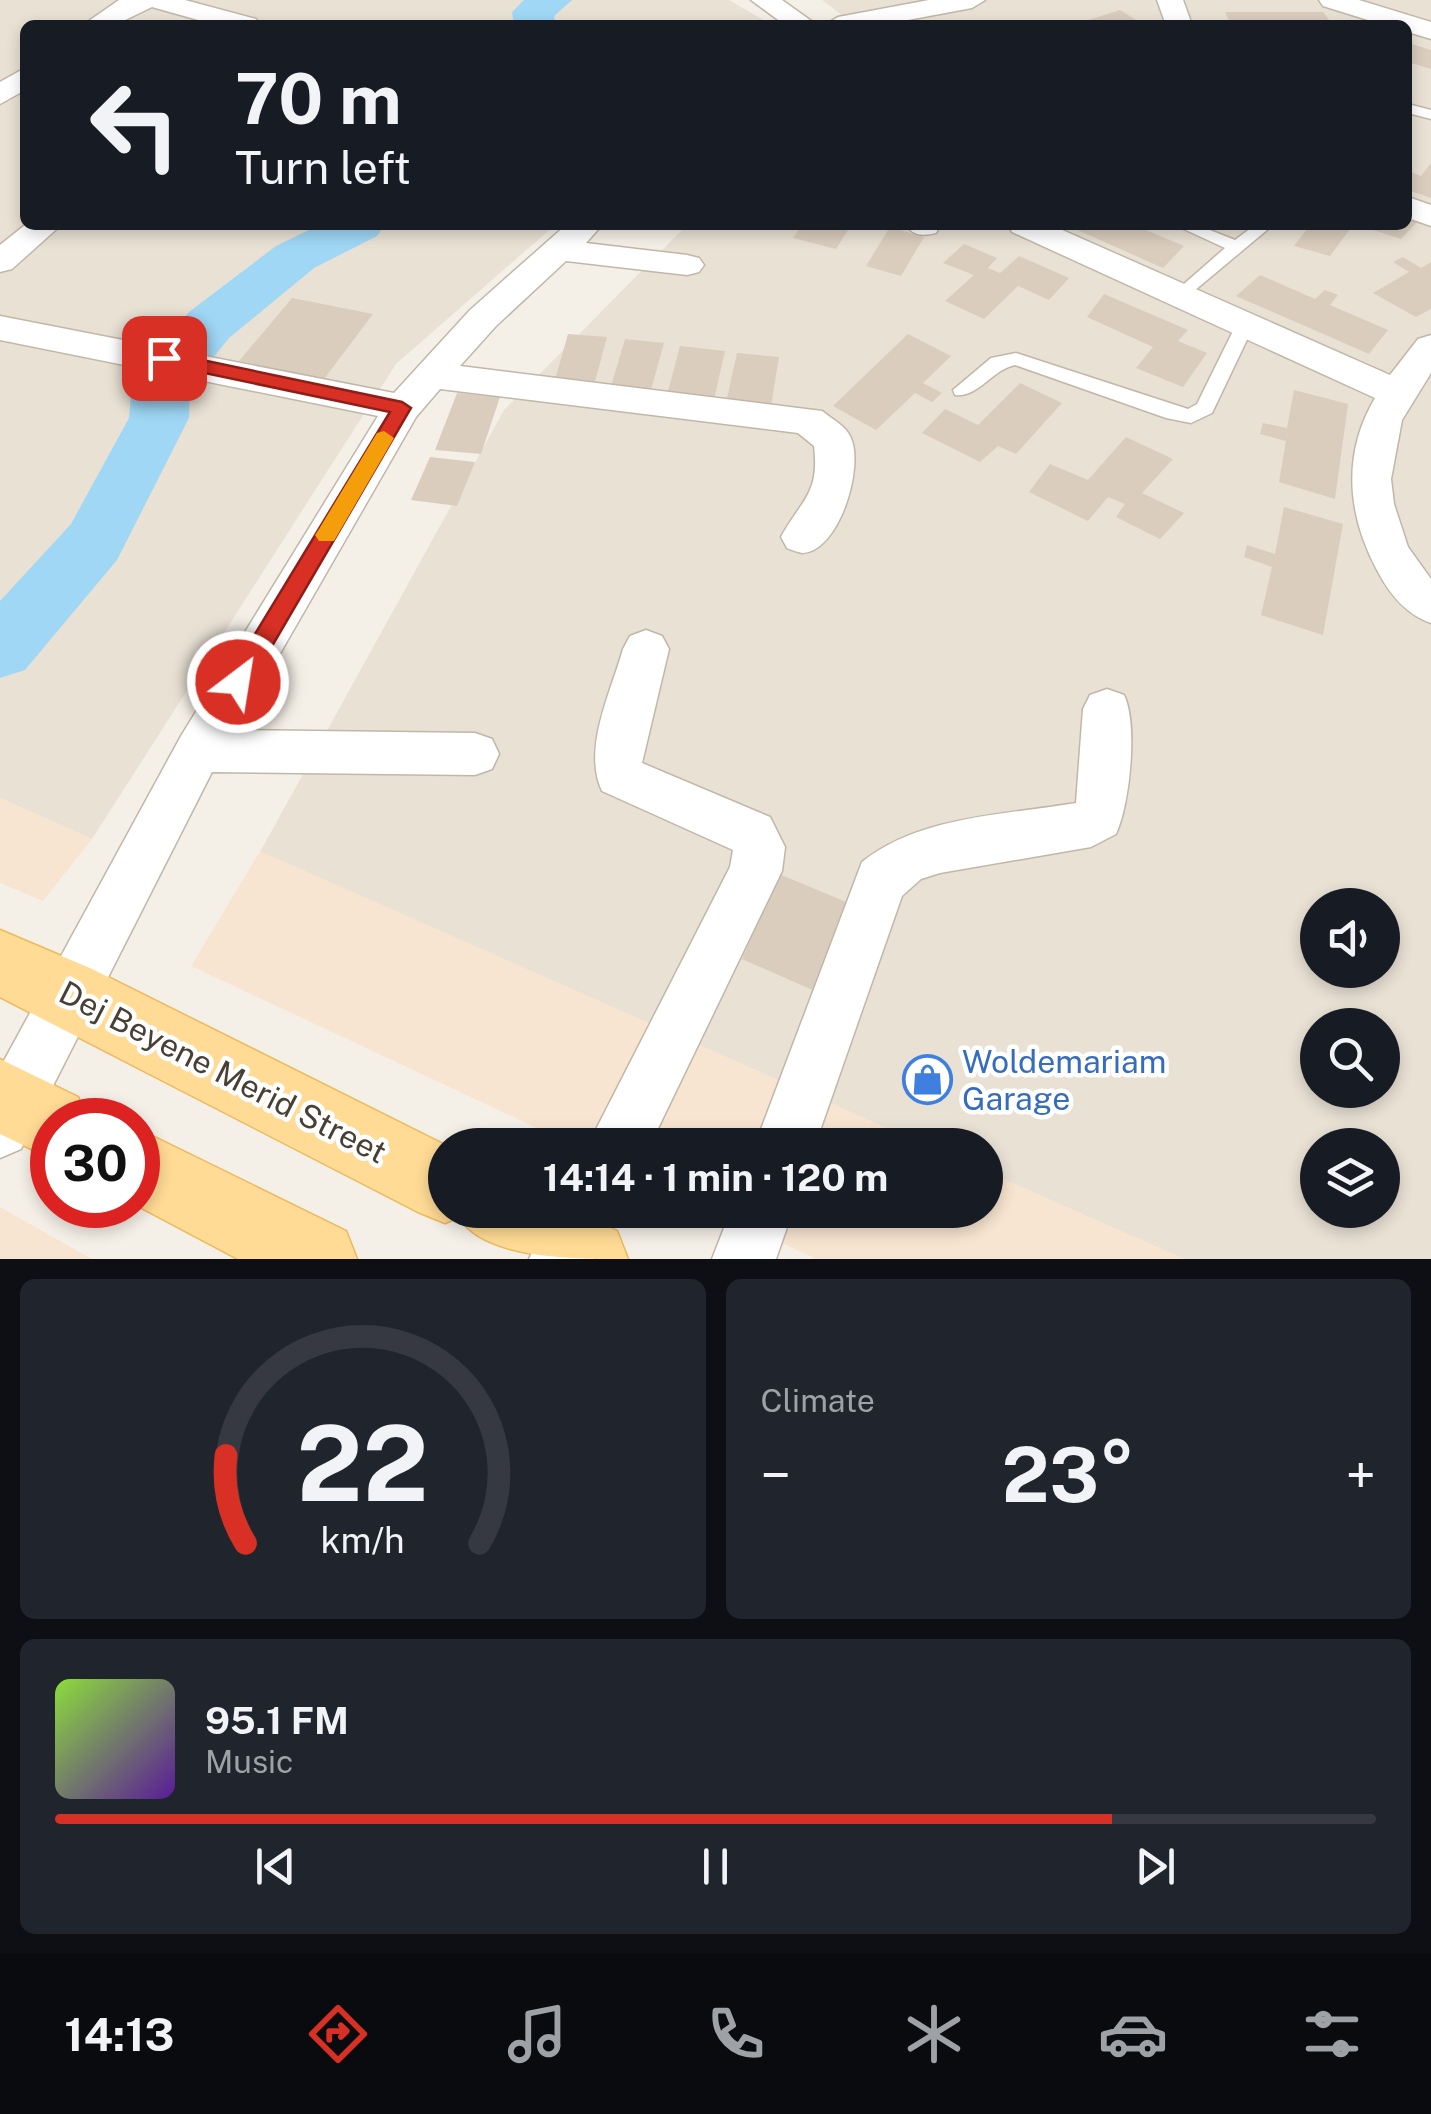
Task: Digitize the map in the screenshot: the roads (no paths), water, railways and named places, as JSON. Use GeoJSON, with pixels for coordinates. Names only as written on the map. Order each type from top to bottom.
{"type":"FeatureCollection","features":[{"type":"Feature","properties":{"kind":"main road","name":"Dej Beyene Merid Street"},"geometry":{"type":"LineString","coordinates":[[0,962],[68,992],[428,1176]]}},
{"type":"Feature","properties":{"kind":"main road"},"geometry":{"type":"LineString","coordinates":[[160,1177],[318,1259]]}},
{"type":"Feature","properties":{"kind":"main road"},"geometry":{"type":"LineString","coordinates":[[537,1228],[575,1244]]}},
{"type":"Feature","properties":{"kind":"street"},"geometry":{"type":"LineString","coordinates":[[104,20],[127,6],[152,0],[227,20]]}},
{"type":"Feature","properties":{"kind":"street"},"geometry":{"type":"LineString","coordinates":[[764,0],[796,20]]}},
{"type":"Feature","properties":{"kind":"street"},"geometry":{"type":"LineString","coordinates":[[865,20],[972,0]]}},
{"type":"Feature","properties":{"kind":"street"},"geometry":{"type":"LineString","coordinates":[[1332,0],[1396,20]]}},
{"type":"Feature","properties":{"kind":"street"},"geometry":{"type":"LineString","coordinates":[[0,262],[39,230]]}},
{"type":"Feature","properties":{"kind":"street"},"geometry":{"type":"LineString","coordinates":[[1035,230],[1396,393]]}},
{"type":"Feature","properties":{"kind":"street"},"geometry":{"type":"LineString","coordinates":[[16,1112],[68,992],[198,750],[416,392],[484,318],[572,238],[687,265]]}},
{"type":"Feature","properties":{"kind":"street"},"geometry":{"type":"LineString","coordinates":[[0,328],[188,364],[416,392],[808,421],[833,440],[838,469],[835,496],[802,538]]}},
{"type":"Feature","properties":{"kind":"street"},"geometry":{"type":"LineString","coordinates":[[1431,347],[1396,393],[1378,433],[1372,488],[1379,533],[1412,591],[1431,606]]}},
{"type":"Feature","properties":{"kind":"street"},"geometry":{"type":"LineString","coordinates":[[627,1128],[756,871],[760,848],[752,834],[619,776],[618,757],[646,650]]}},
{"type":"Feature","properties":{"kind":"street"},"geometry":{"type":"LineString","coordinates":[[791,1128],[881,880],[905,860],[940,849],[1091,824],[1098,818],[1100,804],[1107,709]]}},
{"type":"Feature","properties":{"kind":"street"},"geometry":{"type":"LineString","coordinates":[[198,750],[475,754]]}},
{"type":"Feature","properties":{"kind":"street"},"geometry":{"type":"LineString","coordinates":[[744,1259],[755,1228]]}},
{"type":"Feature","properties":{"kind":"lane"},"geometry":{"type":"LineString","coordinates":[[1195,230],[1237,247]]}},
{"type":"Feature","properties":{"kind":"lane"},"geometry":{"type":"LineString","coordinates":[[1182,296],[1259,230]]}},
{"type":"Feature","properties":{"kind":"lane"},"geometry":{"type":"LineString","coordinates":[[962,390],[998,362],[1016,360],[1173,414],[1191,416],[1204,408],[1245,325]]}},
{"type":"Feature","properties":{"kind":"waterway"},"geometry":{"type":"LineString","coordinates":[[534,20],[533,12],[552,0]]}},
{"type":"Feature","properties":{"kind":"waterway"},"geometry":{"type":"LineString","coordinates":[[0,649],[94,542],[159,418],[161,382],[209,325],[295,257],[349,230]]}},
{"type":"Feature","properties":{"kind":"place","name":"Woldemariam Garage"},"geometry":{"type":"Point","coordinates":[927,1079]}}]}
